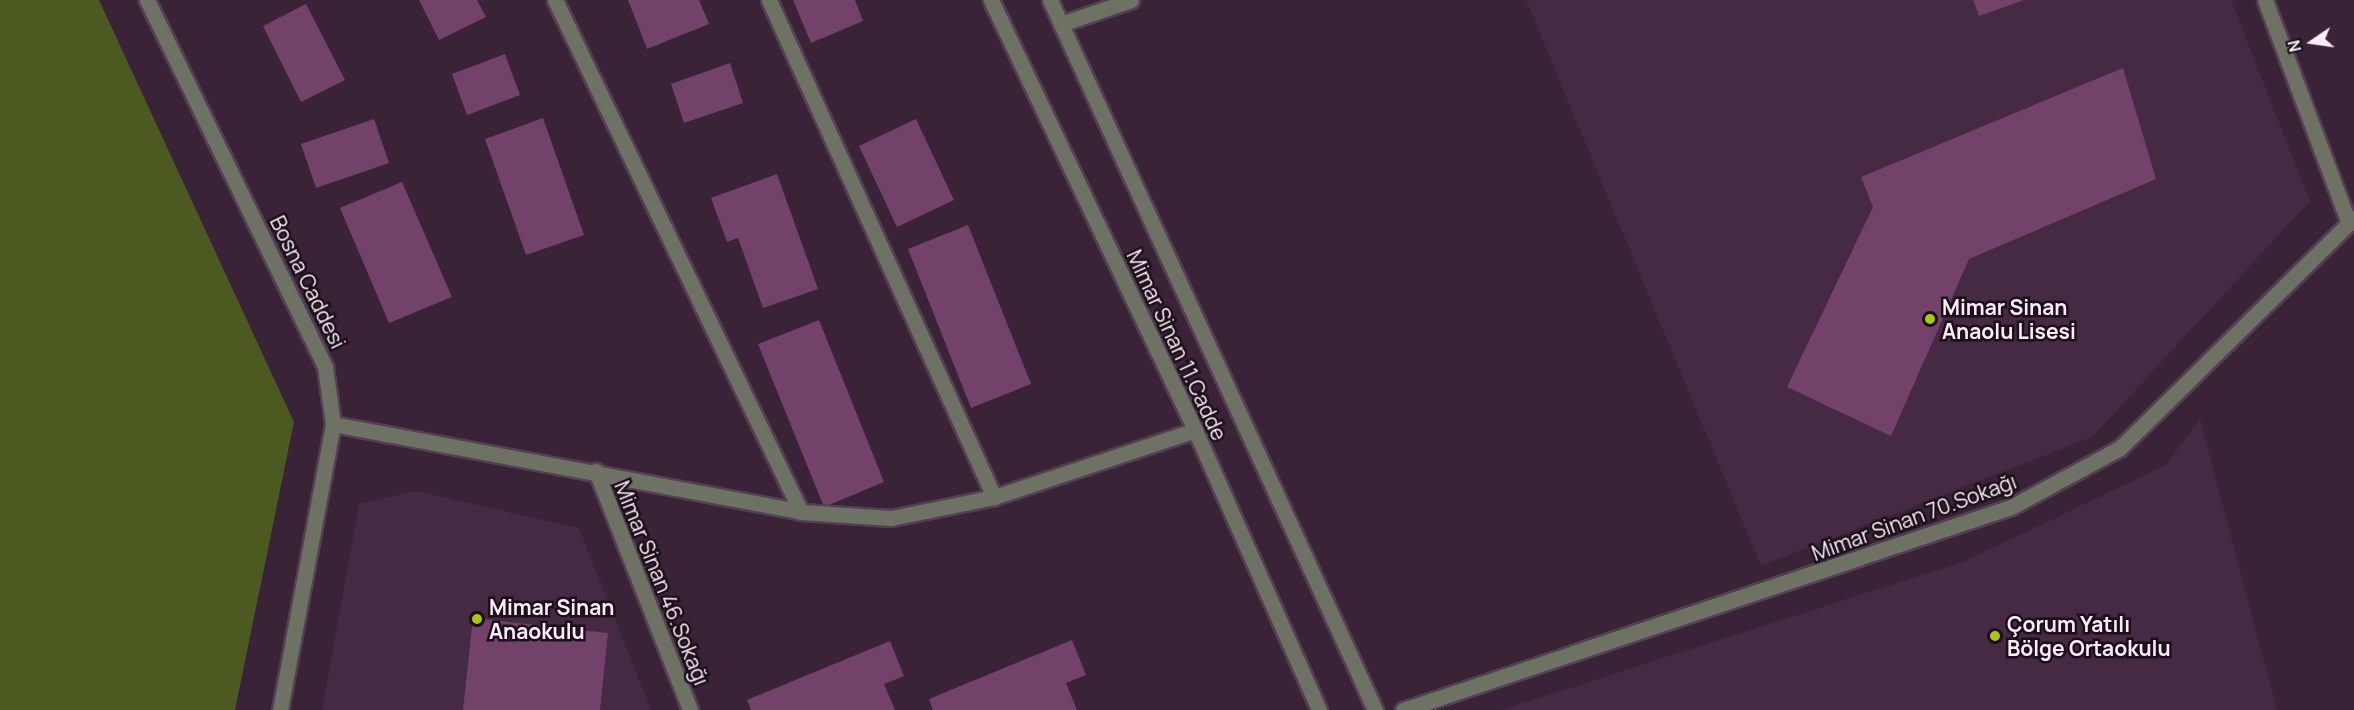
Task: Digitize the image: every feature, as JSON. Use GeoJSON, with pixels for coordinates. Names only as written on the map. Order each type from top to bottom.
{"type":"FeatureCollection","features":[{"type":"Feature","properties":{"kind":"street","name":"Bosna Caddesi"},"geometry":{"type":"LineString","coordinates":[[147,0],[326,367],[333,424],[280,710]]}},
{"type":"Feature","properties":{"kind":"street"},"geometry":{"type":"LineString","coordinates":[[555,0],[801,512]]}},
{"type":"Feature","properties":{"kind":"street"},"geometry":{"type":"LineString","coordinates":[[769,0],[994,497]]}},
{"type":"Feature","properties":{"kind":"street","name":"Mimar Sinan 11.Cadde"},"geometry":{"type":"LineString","coordinates":[[991,0],[1195,430],[1319,710]]}},
{"type":"Feature","properties":{"kind":"street","name":"Mimar Sinan 11.Cadde"},"geometry":{"type":"LineString","coordinates":[[1050,0],[1375,710]]}},
{"type":"Feature","properties":{"kind":"street"},"geometry":{"type":"LineString","coordinates":[[1061,24],[1131,0]]}},
{"type":"Feature","properties":{"kind":"street"},"geometry":{"type":"LineString","coordinates":[[2265,0],[2351,221]]}},
{"type":"Feature","properties":{"kind":"street","name":"Mimar Sinan 70.Sokağı"},"geometry":{"type":"LineString","coordinates":[[1403,710],[2011,507],[2120,448],[2351,221]]}},
{"type":"Feature","properties":{"kind":"street"},"geometry":{"type":"LineString","coordinates":[[333,424],[596,471],[801,512],[891,518],[994,497],[1195,430]]}},
{"type":"Feature","properties":{"kind":"street","name":"Mimar Sinan 46.Sokağı"},"geometry":{"type":"LineString","coordinates":[[596,471],[690,710]]}},
{"type":"Feature","properties":{"kind":"shaded area","name":"Mimar Sinan Anaolu Lisesi"},"geometry":{"type":"Polygon","coordinates":[[[1526,0],[2231,0],[2310,201],[2092,437],[1761,566],[1526,0]]]}},
{"type":"Feature","properties":{"kind":"shaded area","name":"Çorum Yatılı Bölge Ortaokulu"},"geometry":{"type":"Polygon","coordinates":[[[2200,419],[2277,710],[1501,710],[1963,562],[2166,465],[2200,419]]]}},
{"type":"Feature","properties":{"kind":"shaded area","name":"Mimar Sinan Anaokulu"},"geometry":{"type":"Polygon","coordinates":[[[416,491],[579,528],[651,710],[322,710],[359,504],[416,491]]]}},
{"type":"Feature","properties":{"kind":"green space"},"geometry":{"type":"Polygon","coordinates":[[[0,0],[99,0],[294,422],[235,710],[0,710],[0,0]]]}},
{"type":"Feature","properties":{"kind":"building"},"geometry":{"type":"Polygon","coordinates":[[[419,0],[477,0],[486,17],[439,40],[419,0]]]}},
{"type":"Feature","properties":{"kind":"building"},"geometry":{"type":"Polygon","coordinates":[[[628,0],[699,0],[709,24],[647,49],[628,0]]]}},
{"type":"Feature","properties":{"kind":"building"},"geometry":{"type":"Polygon","coordinates":[[[793,0],[855,0],[863,21],[811,43],[793,0]]]}},
{"type":"Feature","properties":{"kind":"building"},"geometry":{"type":"Polygon","coordinates":[[[1973,0],[2024,0],[1979,16],[1973,0]]]}},
{"type":"Feature","properties":{"kind":"building"},"geometry":{"type":"Polygon","coordinates":[[[306,4],[345,80],[301,102],[263,26],[306,4]]]}},
{"type":"Feature","properties":{"kind":"building"},"geometry":{"type":"Polygon","coordinates":[[[505,54],[520,95],[467,115],[452,74],[505,54]]]}},
{"type":"Feature","properties":{"kind":"building"},"geometry":{"type":"Polygon","coordinates":[[[730,63],[743,103],[684,123],[671,84],[730,63]]]}},
{"type":"Feature","properties":{"kind":"building"},"geometry":{"type":"Polygon","coordinates":[[[2123,68],[2156,179],[1969,259],[1891,436],[1787,387],[1873,207],[1861,177],[2123,68]]]}},
{"type":"Feature","properties":{"kind":"building"},"geometry":{"type":"Polygon","coordinates":[[[543,118],[584,235],[526,255],[485,139],[543,118]]]}},
{"type":"Feature","properties":{"kind":"building"},"geometry":{"type":"Polygon","coordinates":[[[374,119],[389,163],[316,188],[301,144],[374,119]]]}},
{"type":"Feature","properties":{"kind":"building"},"geometry":{"type":"Polygon","coordinates":[[[916,119],[954,200],[897,227],[859,146],[916,119]]]}},
{"type":"Feature","properties":{"kind":"building"},"geometry":{"type":"Polygon","coordinates":[[[777,174],[818,289],[763,308],[738,238],[727,242],[711,198],[777,174]]]}},
{"type":"Feature","properties":{"kind":"building"},"geometry":{"type":"Polygon","coordinates":[[[402,182],[452,297],[389,323],[340,208],[402,182]]]}},
{"type":"Feature","properties":{"kind":"building"},"geometry":{"type":"Polygon","coordinates":[[[968,225],[1031,384],[971,408],[908,249],[968,225]]]}},
{"type":"Feature","properties":{"kind":"building"},"geometry":{"type":"Polygon","coordinates":[[[819,320],[884,482],[824,507],[758,344],[819,320]]]}},
{"type":"Feature","properties":{"kind":"building"},"geometry":{"type":"Polygon","coordinates":[[[473,618],[608,633],[600,710],[463,710],[473,618]]]}},
{"type":"Feature","properties":{"kind":"building"},"geometry":{"type":"Polygon","coordinates":[[[1072,640],[1086,675],[1066,683],[1077,710],[933,710],[929,699],[1072,640]]]}},
{"type":"Feature","properties":{"kind":"building"},"geometry":{"type":"Polygon","coordinates":[[[890,641],[904,676],[884,684],[895,710],[751,710],[747,700],[890,641]]]}},
{"type":"Feature","properties":{"kind":"place","name":"Mimar Sinan Anaolu Lisesi"},"geometry":{"type":"Point","coordinates":[1930,319]}},
{"type":"Feature","properties":{"kind":"place","name":"Mimar Sinan Anaokulu"},"geometry":{"type":"Point","coordinates":[477,619]}},
{"type":"Feature","properties":{"kind":"place","name":"Çorum Yatılı Bölge Ortaokulu"},"geometry":{"type":"Point","coordinates":[1995,636]}}]}
